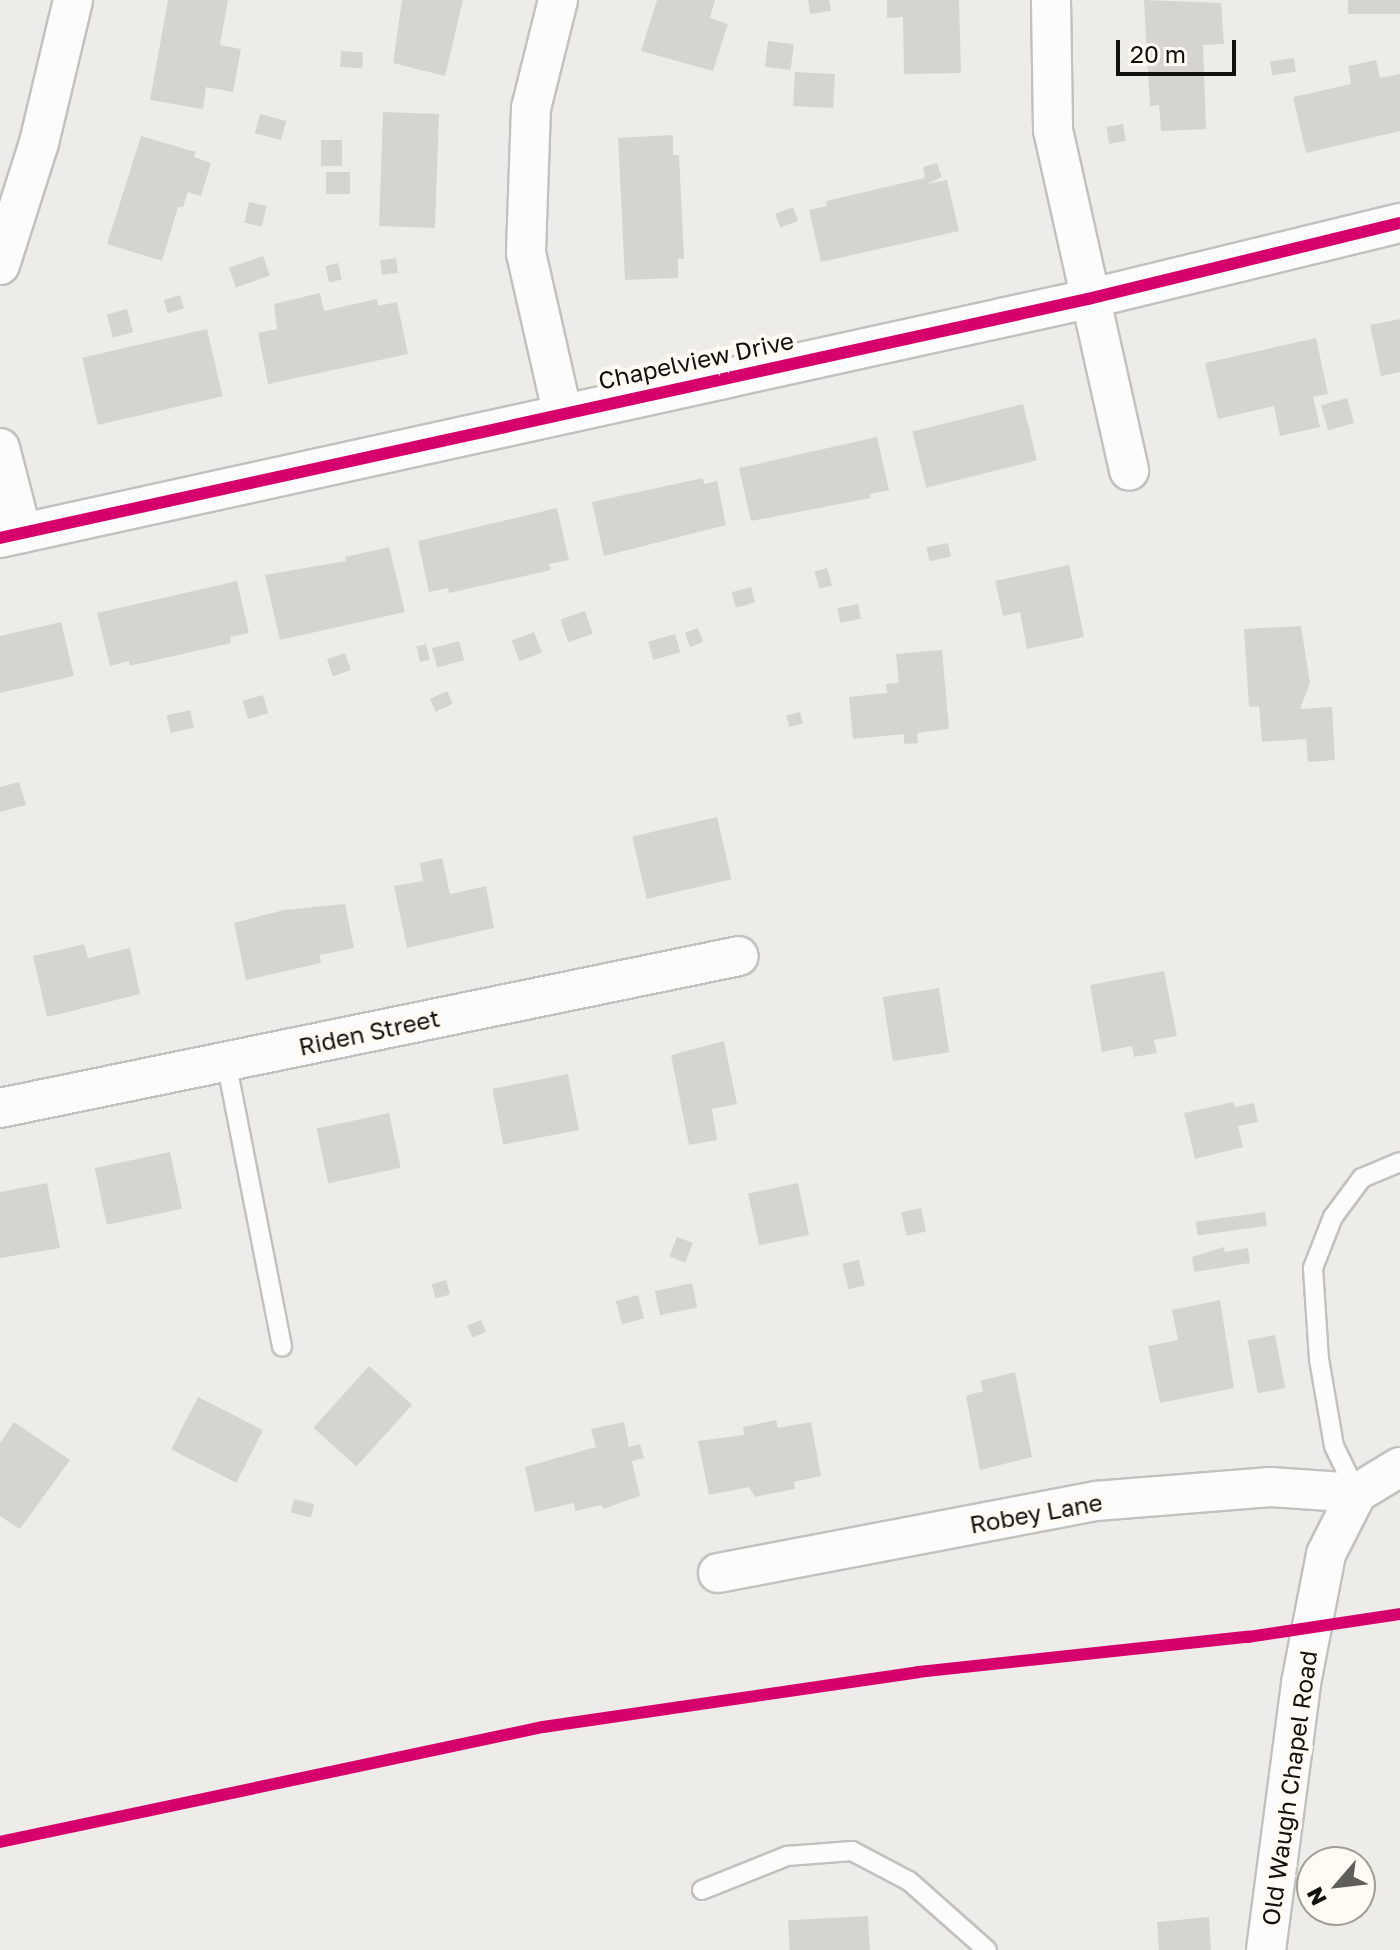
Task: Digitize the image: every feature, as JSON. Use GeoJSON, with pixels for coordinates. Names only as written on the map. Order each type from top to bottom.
{"type":"FeatureCollection","features":[{"type":"Feature","properties":{"kind":"street"},"geometry":{"type":"LineString","coordinates":[[0,265],[39,143],[73,0]]}},
{"type":"Feature","properties":{"kind":"street"},"geometry":{"type":"LineString","coordinates":[[558,0],[531,108],[526,253],[562,412]]}},
{"type":"Feature","properties":{"kind":"street"},"geometry":{"type":"LineString","coordinates":[[1051,0],[1053,130],[1088,299],[1129,471]]}},
{"type":"Feature","properties":{"kind":"street","name":"Chapelview Drive"},"geometry":{"type":"LineString","coordinates":[[11,535],[1088,299],[1400,223]]}},
{"type":"Feature","properties":{"kind":"street"},"geometry":{"type":"LineString","coordinates":[[0,448],[11,535]]}},
{"type":"Feature","properties":{"kind":"street","name":"Riden Street"},"geometry":{"type":"LineString","coordinates":[[0,1108],[739,956]]}},
{"type":"Feature","properties":{"kind":"street"},"geometry":{"type":"LineString","coordinates":[[1357,1493],[1400,1467]]}},
{"type":"Feature","properties":{"kind":"street","name":"Robey Lane"},"geometry":{"type":"LineString","coordinates":[[718,1573],[1096,1501],[1270,1487],[1357,1493]]}},
{"type":"Feature","properties":{"kind":"street","name":"Old Waugh Chapel Road"},"geometry":{"type":"LineString","coordinates":[[1266,1950],[1301,1683],[1326,1554],[1357,1493]]}},
{"type":"Feature","properties":{"kind":"lane"},"geometry":{"type":"LineString","coordinates":[[226,1061],[282,1347]]}},
{"type":"Feature","properties":{"kind":"lane"},"geometry":{"type":"LineString","coordinates":[[1357,1493],[1334,1446],[1319,1359],[1313,1268],[1333,1217],[1362,1178],[1400,1162]]}},
{"type":"Feature","properties":{"kind":"lane"},"geometry":{"type":"LineString","coordinates":[[702,1890],[787,1856],[852,1851],[909,1881],[987,1950]]}},
{"type":"Feature","properties":{"kind":"building"},"geometry":{"type":"Polygon","coordinates":[[[168,0],[228,0],[220,45],[241,49],[233,92],[206,87],[203,109],[150,100],[168,0]]]}},
{"type":"Feature","properties":{"kind":"building"},"geometry":{"type":"Polygon","coordinates":[[[402,0],[463,0],[445,76],[393,63],[402,0]]]}},
{"type":"Feature","properties":{"kind":"building"},"geometry":{"type":"Polygon","coordinates":[[[657,0],[715,0],[710,18],[728,24],[713,71],[641,51],[657,0]]]}},
{"type":"Feature","properties":{"kind":"building"},"geometry":{"type":"Polygon","coordinates":[[[808,0],[829,0],[831,11],[810,14],[808,0]]]}},
{"type":"Feature","properties":{"kind":"building"},"geometry":{"type":"Polygon","coordinates":[[[887,0],[959,0],[961,73],[904,74],[903,17],[887,18],[887,0]]]}},
{"type":"Feature","properties":{"kind":"building"},"geometry":{"type":"Polygon","coordinates":[[[1144,0],[1221,3],[1224,44],[1203,45],[1206,129],[1161,131],[1159,105],[1150,106],[1144,0]]]}},
{"type":"Feature","properties":{"kind":"building"},"geometry":{"type":"Polygon","coordinates":[[[1348,0],[1400,0],[1400,14],[1348,14],[1348,0]]]}},
{"type":"Feature","properties":{"kind":"building"},"geometry":{"type":"Polygon","coordinates":[[[768,41],[794,44],[791,70],[765,67],[768,41]]]}},
{"type":"Feature","properties":{"kind":"building"},"geometry":{"type":"Polygon","coordinates":[[[341,51],[363,52],[362,68],[340,67],[341,51]]]}},
{"type":"Feature","properties":{"kind":"building"},"geometry":{"type":"Polygon","coordinates":[[[1294,58],[1296,72],[1272,75],[1270,61],[1294,58]]]}},
{"type":"Feature","properties":{"kind":"building"},"geometry":{"type":"Polygon","coordinates":[[[1376,60],[1380,78],[1400,74],[1400,131],[1306,153],[1293,97],[1351,84],[1348,66],[1376,60]]]}},
{"type":"Feature","properties":{"kind":"building"},"geometry":{"type":"Polygon","coordinates":[[[795,72],[835,74],[833,108],[793,106],[795,72]]]}},
{"type":"Feature","properties":{"kind":"building"},"geometry":{"type":"Polygon","coordinates":[[[383,112],[439,114],[435,228],[379,226],[383,112]]]}},
{"type":"Feature","properties":{"kind":"building"},"geometry":{"type":"Polygon","coordinates":[[[260,114],[286,121],[281,140],[255,133],[260,114]]]}},
{"type":"Feature","properties":{"kind":"building"},"geometry":{"type":"Polygon","coordinates":[[[1123,124],[1126,141],[1109,144],[1106,127],[1123,124]]]}},
{"type":"Feature","properties":{"kind":"building"},"geometry":{"type":"Polygon","coordinates":[[[673,135],[673,155],[679,155],[684,259],[678,259],[678,278],[625,280],[618,138],[673,135]]]}},
{"type":"Feature","properties":{"kind":"building"},"geometry":{"type":"Polygon","coordinates":[[[141,136],[196,152],[194,157],[211,163],[201,196],[188,192],[183,207],[178,207],[162,261],[107,244],[141,136]]]}},
{"type":"Feature","properties":{"kind":"building"},"geometry":{"type":"Polygon","coordinates":[[[321,140],[342,140],[342,166],[321,166],[321,140]]]}},
{"type":"Feature","properties":{"kind":"building"},"geometry":{"type":"Polygon","coordinates":[[[937,163],[942,177],[927,184],[947,180],[959,231],[821,262],[809,210],[827,206],[826,201],[925,178],[923,167],[937,163]]]}},
{"type":"Feature","properties":{"kind":"building"},"geometry":{"type":"Polygon","coordinates":[[[326,172],[350,172],[350,194],[326,194],[326,172]]]}},
{"type":"Feature","properties":{"kind":"building"},"geometry":{"type":"Polygon","coordinates":[[[249,202],[267,206],[262,227],[244,222],[249,202]]]}},
{"type":"Feature","properties":{"kind":"building"},"geometry":{"type":"Polygon","coordinates":[[[793,207],[798,221],[780,228],[775,213],[793,207]]]}},
{"type":"Feature","properties":{"kind":"building"},"geometry":{"type":"Polygon","coordinates":[[[263,256],[270,276],[236,288],[229,268],[263,256]]]}},
{"type":"Feature","properties":{"kind":"building"},"geometry":{"type":"Polygon","coordinates":[[[396,258],[398,273],[382,275],[380,260],[396,258]]]}},
{"type":"Feature","properties":{"kind":"building"},"geometry":{"type":"Polygon","coordinates":[[[338,263],[342,280],[329,282],[325,266],[338,263]]]}},
{"type":"Feature","properties":{"kind":"building"},"geometry":{"type":"Polygon","coordinates":[[[320,293],[324,311],[377,299],[378,306],[397,302],[408,354],[268,384],[258,333],[277,329],[274,304],[320,293]]]}},
{"type":"Feature","properties":{"kind":"building"},"geometry":{"type":"Polygon","coordinates":[[[180,295],[184,308],[168,313],[164,300],[180,295]]]}},
{"type":"Feature","properties":{"kind":"building"},"geometry":{"type":"Polygon","coordinates":[[[127,309],[133,332],[113,338],[107,314],[127,309]]]}},
{"type":"Feature","properties":{"kind":"building"},"geometry":{"type":"Polygon","coordinates":[[[1400,319],[1400,372],[1381,376],[1370,325],[1400,319]]]}},
{"type":"Feature","properties":{"kind":"building"},"geometry":{"type":"Polygon","coordinates":[[[207,329],[223,396],[98,425],[82,358],[207,329]]]}},
{"type":"Feature","properties":{"kind":"building"},"geometry":{"type":"Polygon","coordinates":[[[1316,338],[1328,394],[1313,397],[1320,427],[1280,436],[1274,406],[1218,419],[1205,363],[1316,338]]]}},
{"type":"Feature","properties":{"kind":"building"},"geometry":{"type":"Polygon","coordinates":[[[1347,398],[1354,423],[1328,430],[1321,405],[1347,398]]]}},
{"type":"Feature","properties":{"kind":"building"},"geometry":{"type":"Polygon","coordinates":[[[1023,404],[1037,460],[926,488],[912,432],[1023,404]]]}},
{"type":"Feature","properties":{"kind":"building"},"geometry":{"type":"Polygon","coordinates":[[[877,437],[889,490],[870,494],[871,498],[751,521],[739,468],[877,437]]]}},
{"type":"Feature","properties":{"kind":"building"},"geometry":{"type":"Polygon","coordinates":[[[703,478],[704,484],[717,481],[726,525],[604,556],[592,502],[703,478]]]}},
{"type":"Feature","properties":{"kind":"building"},"geometry":{"type":"Polygon","coordinates":[[[557,508],[569,560],[549,564],[551,570],[449,593],[448,588],[429,592],[418,541],[557,508]]]}},
{"type":"Feature","properties":{"kind":"building"},"geometry":{"type":"Polygon","coordinates":[[[948,543],[951,557],[929,561],[926,548],[948,543]]]}},
{"type":"Feature","properties":{"kind":"building"},"geometry":{"type":"Polygon","coordinates":[[[389,547],[405,612],[280,640],[265,575],[346,561],[345,557],[389,547]]]}},
{"type":"Feature","properties":{"kind":"building"},"geometry":{"type":"Polygon","coordinates":[[[1069,565],[1084,637],[1027,649],[1020,612],[1003,616],[995,581],[1069,565]]]}},
{"type":"Feature","properties":{"kind":"building"},"geometry":{"type":"Polygon","coordinates":[[[827,568],[832,585],[819,589],[815,572],[827,568]]]}},
{"type":"Feature","properties":{"kind":"building"},"geometry":{"type":"Polygon","coordinates":[[[237,581],[249,633],[230,637],[231,643],[130,666],[129,661],[110,666],[97,613],[237,581]]]}},
{"type":"Feature","properties":{"kind":"building"},"geometry":{"type":"Polygon","coordinates":[[[751,587],[755,602],[736,608],[732,592],[751,587]]]}},
{"type":"Feature","properties":{"kind":"building"},"geometry":{"type":"Polygon","coordinates":[[[858,604],[861,619],[840,623],[837,608],[858,604]]]}},
{"type":"Feature","properties":{"kind":"building"},"geometry":{"type":"Polygon","coordinates":[[[585,611],[593,634],[568,642],[560,619],[585,611]]]}},
{"type":"Feature","properties":{"kind":"building"},"geometry":{"type":"Polygon","coordinates":[[[61,622],[74,676],[0,693],[0,636],[61,622]]]}},
{"type":"Feature","properties":{"kind":"building"},"geometry":{"type":"Polygon","coordinates":[[[1301,626],[1310,683],[1300,709],[1332,707],[1335,760],[1308,762],[1306,739],[1262,742],[1259,706],[1249,707],[1244,629],[1301,626]]]}},
{"type":"Feature","properties":{"kind":"building"},"geometry":{"type":"Polygon","coordinates":[[[698,628],[703,642],[690,647],[685,633],[698,628]]]}},
{"type":"Feature","properties":{"kind":"building"},"geometry":{"type":"Polygon","coordinates":[[[534,632],[542,653],[519,661],[512,641],[534,632]]]}},
{"type":"Feature","properties":{"kind":"building"},"geometry":{"type":"Polygon","coordinates":[[[675,634],[680,652],[653,660],[648,642],[675,634]]]}},
{"type":"Feature","properties":{"kind":"building"},"geometry":{"type":"Polygon","coordinates":[[[459,641],[464,660],[437,668],[432,648],[459,641]]]}},
{"type":"Feature","properties":{"kind":"building"},"geometry":{"type":"Polygon","coordinates":[[[426,644],[430,660],[420,662],[416,646],[426,644]]]}},
{"type":"Feature","properties":{"kind":"building"},"geometry":{"type":"Polygon","coordinates":[[[942,650],[949,729],[917,733],[918,743],[904,744],[904,734],[853,739],[849,697],[887,693],[886,684],[899,683],[896,654],[942,650]]]}},
{"type":"Feature","properties":{"kind":"building"},"geometry":{"type":"Polygon","coordinates":[[[345,653],[351,670],[333,676],[327,659],[345,653]]]}},
{"type":"Feature","properties":{"kind":"building"},"geometry":{"type":"Polygon","coordinates":[[[447,691],[453,704],[436,712],[430,699],[447,691]]]}},
{"type":"Feature","properties":{"kind":"building"},"geometry":{"type":"Polygon","coordinates":[[[263,695],[268,713],[248,719],[243,701],[263,695]]]}},
{"type":"Feature","properties":{"kind":"building"},"geometry":{"type":"Polygon","coordinates":[[[190,710],[194,728],[171,733],[167,715],[190,710]]]}},
{"type":"Feature","properties":{"kind":"building"},"geometry":{"type":"Polygon","coordinates":[[[800,712],[803,724],[789,727],[786,715],[800,712]]]}},
{"type":"Feature","properties":{"kind":"building"},"geometry":{"type":"Polygon","coordinates":[[[19,782],[26,805],[0,812],[0,787],[19,782]]]}},
{"type":"Feature","properties":{"kind":"building"},"geometry":{"type":"Polygon","coordinates":[[[717,817],[731,879],[647,899],[632,837],[717,817]]]}},
{"type":"Feature","properties":{"kind":"building"},"geometry":{"type":"Polygon","coordinates":[[[442,858],[450,894],[486,886],[494,928],[407,948],[394,886],[423,881],[420,863],[442,858]]]}},
{"type":"Feature","properties":{"kind":"building"},"geometry":{"type":"Polygon","coordinates":[[[345,904],[354,948],[320,955],[321,963],[246,980],[234,923],[284,910],[345,904]]]}},
{"type":"Feature","properties":{"kind":"building"},"geometry":{"type":"Polygon","coordinates":[[[84,944],[88,958],[130,948],[140,994],[47,1017],[33,956],[84,944]]]}},
{"type":"Feature","properties":{"kind":"building"},"geometry":{"type":"Polygon","coordinates":[[[1164,971],[1177,1036],[1154,1040],[1157,1053],[1134,1057],[1132,1046],[1102,1052],[1090,985],[1164,971]]]}},
{"type":"Feature","properties":{"kind":"building"},"geometry":{"type":"Polygon","coordinates":[[[939,988],[949,1052],[893,1061],[883,997],[939,988]]]}},
{"type":"Feature","properties":{"kind":"building"},"geometry":{"type":"Polygon","coordinates":[[[724,1041],[737,1104],[712,1109],[717,1140],[689,1145],[671,1055],[724,1041]]]}},
{"type":"Feature","properties":{"kind":"building"},"geometry":{"type":"Polygon","coordinates":[[[568,1074],[579,1130],[503,1145],[492,1089],[568,1074]]]}},
{"type":"Feature","properties":{"kind":"building"},"geometry":{"type":"Polygon","coordinates":[[[1233,1102],[1235,1107],[1254,1103],[1258,1122],[1238,1126],[1243,1147],[1195,1159],[1184,1113],[1233,1102]]]}},
{"type":"Feature","properties":{"kind":"building"},"geometry":{"type":"Polygon","coordinates":[[[389,1113],[401,1168],[328,1183],[317,1128],[389,1113]]]}},
{"type":"Feature","properties":{"kind":"building"},"geometry":{"type":"Polygon","coordinates":[[[170,1152],[182,1209],[107,1225],[95,1168],[170,1152]]]}},
{"type":"Feature","properties":{"kind":"building"},"geometry":{"type":"Polygon","coordinates":[[[47,1183],[60,1248],[0,1258],[0,1192],[47,1183]]]}},
{"type":"Feature","properties":{"kind":"building"},"geometry":{"type":"Polygon","coordinates":[[[798,1183],[809,1235],[759,1245],[748,1194],[798,1183]]]}},
{"type":"Feature","properties":{"kind":"building"},"geometry":{"type":"Polygon","coordinates":[[[921,1208],[926,1231],[906,1236],[901,1212],[921,1208]]]}},
{"type":"Feature","properties":{"kind":"building"},"geometry":{"type":"Polygon","coordinates":[[[1265,1212],[1267,1226],[1198,1236],[1196,1222],[1265,1212]]]}},
{"type":"Feature","properties":{"kind":"building"},"geometry":{"type":"Polygon","coordinates":[[[677,1237],[693,1243],[685,1263],[669,1257],[677,1237]]]}},
{"type":"Feature","properties":{"kind":"building"},"geometry":{"type":"Polygon","coordinates":[[[1224,1247],[1225,1252],[1248,1248],[1250,1263],[1194,1272],[1192,1257],[1224,1247]]]}},
{"type":"Feature","properties":{"kind":"building"},"geometry":{"type":"Polygon","coordinates":[[[859,1260],[865,1285],[848,1289],[842,1264],[859,1260]]]}},
{"type":"Feature","properties":{"kind":"building"},"geometry":{"type":"Polygon","coordinates":[[[446,1280],[450,1294],[436,1299],[432,1284],[446,1280]]]}},
{"type":"Feature","properties":{"kind":"building"},"geometry":{"type":"Polygon","coordinates":[[[692,1283],[697,1307],[660,1315],[655,1291],[692,1283]]]}},
{"type":"Feature","properties":{"kind":"building"},"geometry":{"type":"Polygon","coordinates":[[[638,1295],[644,1318],[622,1324],[616,1301],[638,1295]]]}},
{"type":"Feature","properties":{"kind":"building"},"geometry":{"type":"Polygon","coordinates":[[[1220,1300],[1234,1388],[1160,1403],[1148,1346],[1178,1340],[1172,1310],[1220,1300]]]}},
{"type":"Feature","properties":{"kind":"building"},"geometry":{"type":"Polygon","coordinates":[[[481,1320],[486,1332],[472,1338],[467,1326],[481,1320]]]}},
{"type":"Feature","properties":{"kind":"building"},"geometry":{"type":"Polygon","coordinates":[[[1275,1335],[1285,1388],[1258,1393],[1248,1340],[1275,1335]]]}},
{"type":"Feature","properties":{"kind":"building"},"geometry":{"type":"Polygon","coordinates":[[[369,1366],[412,1405],[357,1466],[313,1428],[369,1366]]]}},
{"type":"Feature","properties":{"kind":"building"},"geometry":{"type":"Polygon","coordinates":[[[1015,1372],[1032,1457],[980,1470],[966,1396],[983,1391],[980,1381],[1015,1372]]]}},
{"type":"Feature","properties":{"kind":"building"},"geometry":{"type":"Polygon","coordinates":[[[198,1397],[263,1430],[236,1483],[171,1450],[198,1397]]]}},
{"type":"Feature","properties":{"kind":"building"},"geometry":{"type":"Polygon","coordinates":[[[776,1420],[778,1428],[811,1422],[821,1476],[794,1482],[795,1489],[755,1497],[749,1487],[709,1495],[698,1441],[744,1435],[743,1427],[776,1420]]]}},
{"type":"Feature","properties":{"kind":"building"},"geometry":{"type":"Polygon","coordinates":[[[14,1422],[70,1460],[20,1529],[0,1516],[0,1443],[14,1422]]]}},
{"type":"Feature","properties":{"kind":"building"},"geometry":{"type":"Polygon","coordinates":[[[624,1422],[629,1447],[640,1444],[644,1458],[632,1461],[640,1496],[603,1509],[602,1505],[575,1511],[574,1503],[535,1512],[525,1467],[596,1447],[591,1429],[624,1422]]]}},
{"type":"Feature","properties":{"kind":"building"},"geometry":{"type":"Polygon","coordinates":[[[294,1499],[314,1504],[311,1518],[291,1513],[294,1499]]]}},
{"type":"Feature","properties":{"kind":"building"},"geometry":{"type":"Polygon","coordinates":[[[868,1916],[870,1950],[790,1950],[788,1920],[868,1916]]]}},
{"type":"Feature","properties":{"kind":"building"},"geometry":{"type":"Polygon","coordinates":[[[1209,1917],[1211,1950],[1159,1950],[1157,1922],[1209,1917]]]}},
{"type":"Feature","properties":{"kind":"cycle path"},"geometry":{"type":"LineString","coordinates":[[0,538],[1088,299],[1400,223]]}},
{"type":"Feature","properties":{"kind":"cycle path"},"geometry":{"type":"LineString","coordinates":[[0,1842],[543,1727],[918,1672],[1248,1637],[1400,1614]]}}]}
